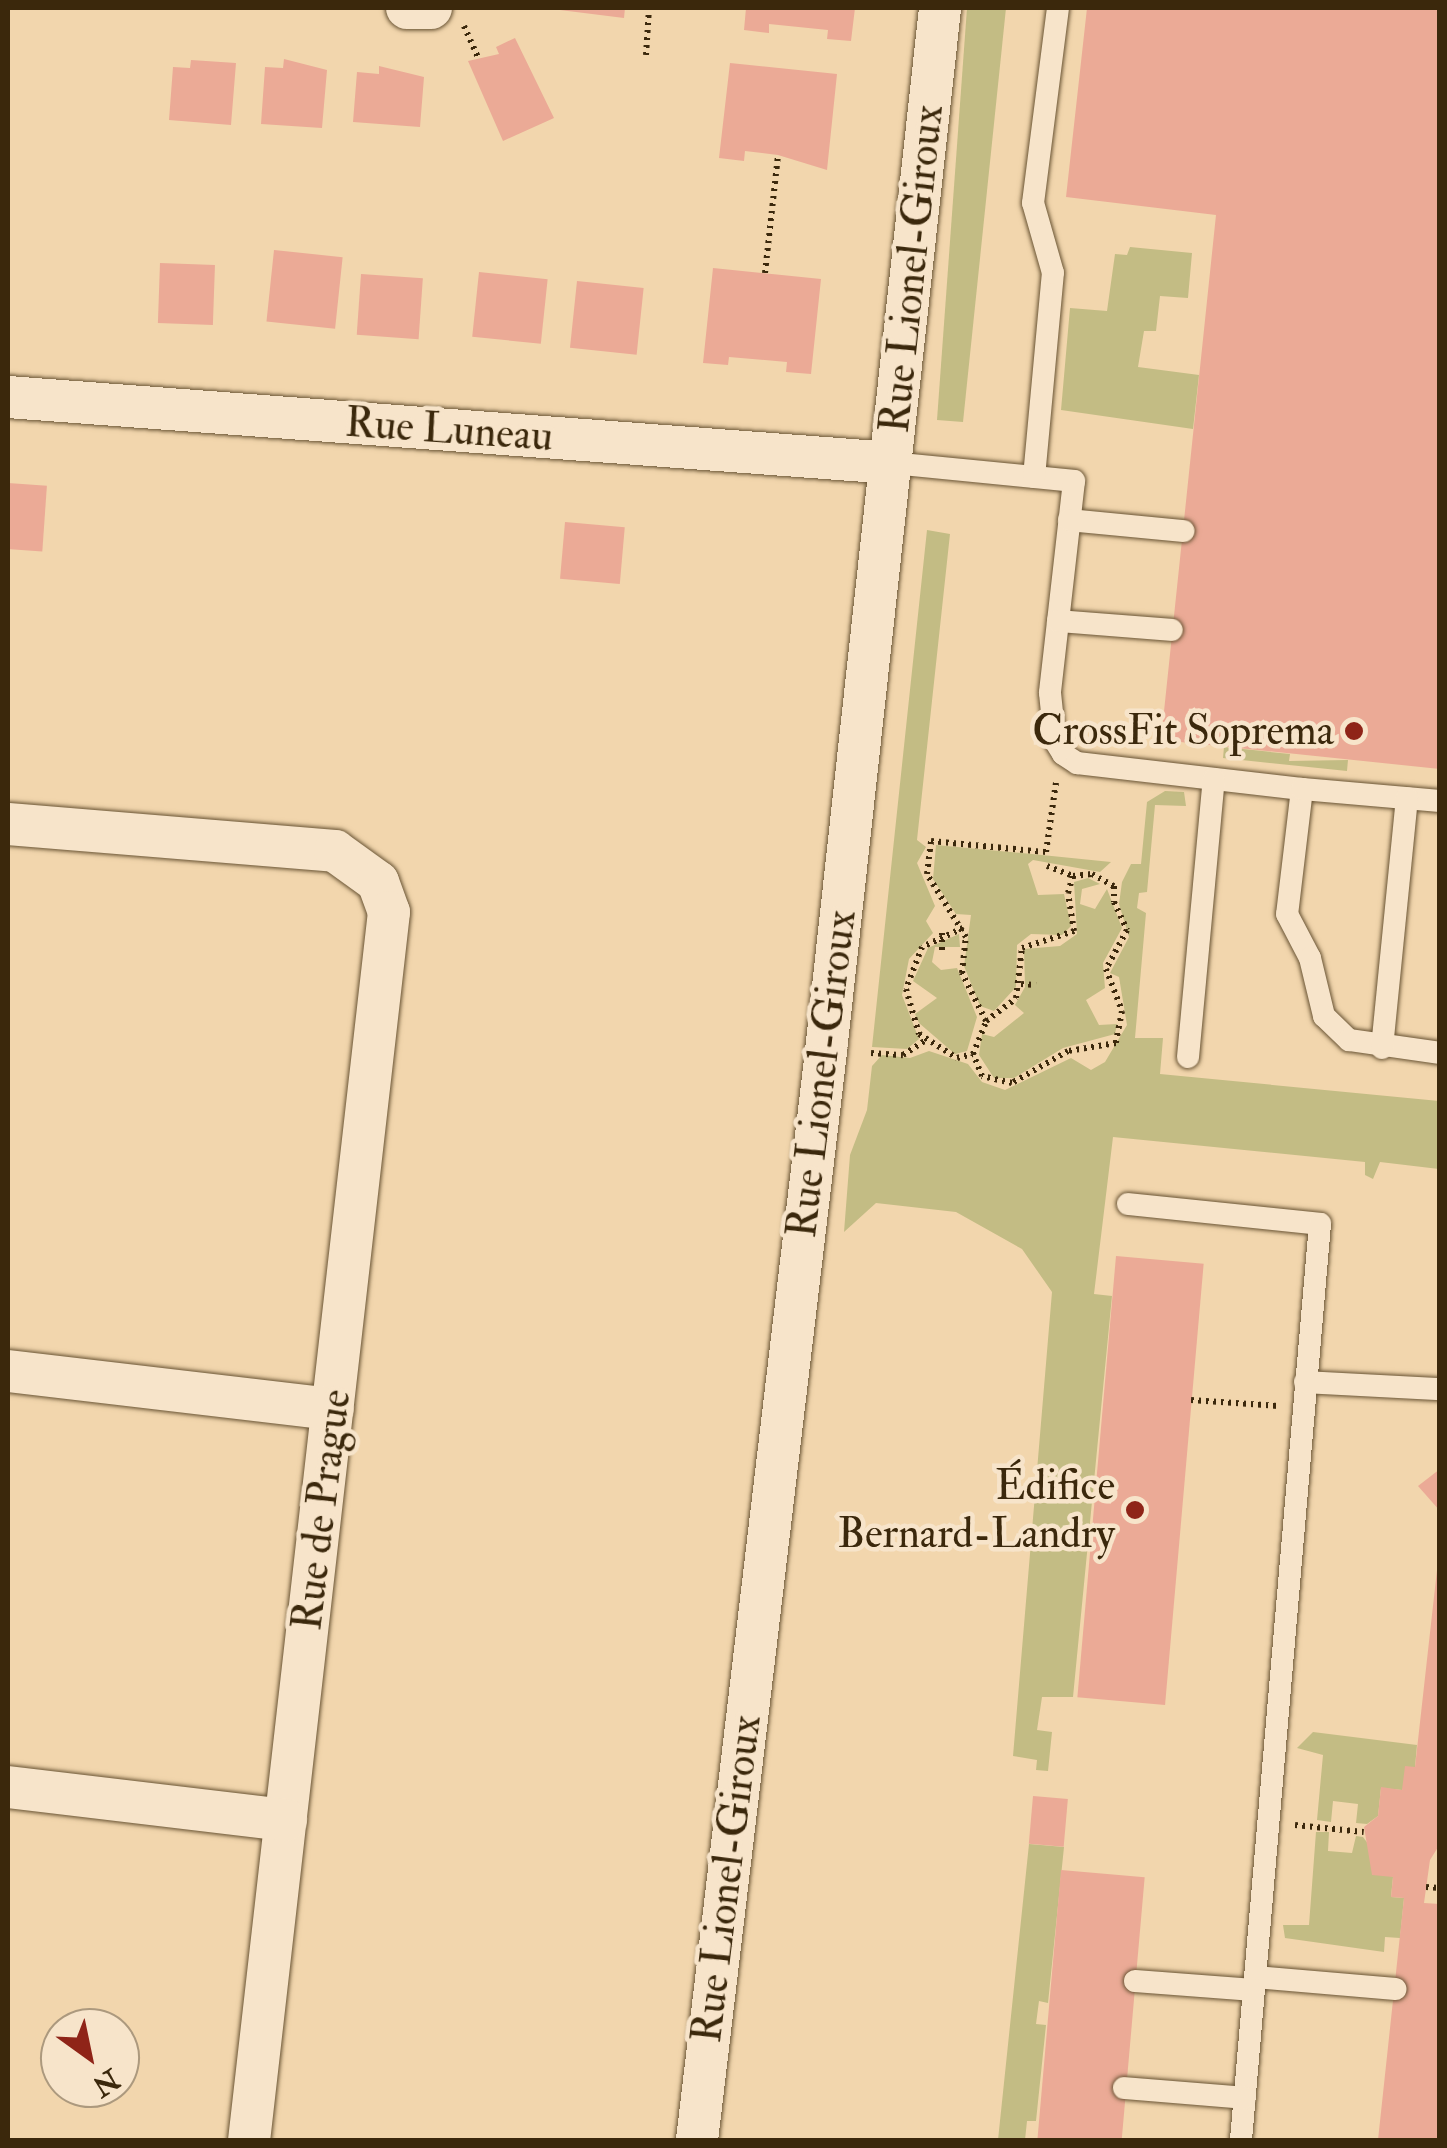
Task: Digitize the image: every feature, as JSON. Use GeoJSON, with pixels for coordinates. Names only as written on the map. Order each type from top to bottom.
{"type":"FeatureCollection","features":[{"type":"Feature","properties":{"kind":"street"},"geometry":{"type":"LineString","coordinates":[[407,8],[431,8]]}},
{"type":"Feature","properties":{"kind":"street","name":"Rue Lionel-Giroux"},"geometry":{"type":"LineString","coordinates":[[696,2140],[891,463],[940,8]]}},
{"type":"Feature","properties":{"kind":"street","name":"Rue Luneau"},"geometry":{"type":"LineString","coordinates":[[8,397],[891,463]]}},
{"type":"Feature","properties":{"kind":"street","name":"Rue de Prague"},"geometry":{"type":"LineString","coordinates":[[8,824],[335,851],[378,882],[390,930],[249,2140]]}},
{"type":"Feature","properties":{"kind":"street"},"geometry":{"type":"LineString","coordinates":[[8,1371],[333,1409]]}},
{"type":"Feature","properties":{"kind":"street"},"geometry":{"type":"LineString","coordinates":[[8,1787],[286,1820]]}},
{"type":"Feature","properties":{"kind":"lane"},"geometry":{"type":"LineString","coordinates":[[1034,477],[1053,273],[1033,204],[1058,8]]}},
{"type":"Feature","properties":{"kind":"lane"},"geometry":{"type":"LineString","coordinates":[[891,463],[1074,481],[1050,718],[1070,761],[1440,801]]}},
{"type":"Feature","properties":{"kind":"lane"},"geometry":{"type":"LineString","coordinates":[[1070,520],[1183,532]]}},
{"type":"Feature","properties":{"kind":"lane"},"geometry":{"type":"LineString","coordinates":[[1058,621],[1172,630]]}},
{"type":"Feature","properties":{"kind":"lane"},"geometry":{"type":"LineString","coordinates":[[1188,1057],[1214,779]]}},
{"type":"Feature","properties":{"kind":"lane"},"geometry":{"type":"LineString","coordinates":[[1302,789],[1289,926],[1310,958],[1315,995],[1335,1030],[1382,1048],[1440,1053]]}},
{"type":"Feature","properties":{"kind":"lane"},"geometry":{"type":"LineString","coordinates":[[1382,1048],[1407,798]]}},
{"type":"Feature","properties":{"kind":"lane"},"geometry":{"type":"LineString","coordinates":[[1128,1204],[1320,1224],[1242,2140]]}},
{"type":"Feature","properties":{"kind":"lane"},"geometry":{"type":"LineString","coordinates":[[1305,1382],[1440,1390]]}},
{"type":"Feature","properties":{"kind":"lane"},"geometry":{"type":"LineString","coordinates":[[1135,1981],[1394,1989]]}},
{"type":"Feature","properties":{"kind":"lane"},"geometry":{"type":"LineString","coordinates":[[1124,2088],[1245,2098]]}},
{"type":"Feature","properties":{"kind":"path"},"geometry":{"type":"LineString","coordinates":[[455,8],[478,57]]}},
{"type":"Feature","properties":{"kind":"path"},"geometry":{"type":"LineString","coordinates":[[646,56],[649,8]]}},
{"type":"Feature","properties":{"kind":"path"},"geometry":{"type":"LineString","coordinates":[[765,273],[778,155]]}},
{"type":"Feature","properties":{"kind":"path"},"geometry":{"type":"LineString","coordinates":[[986,1020],[962,973],[963,928],[932,890],[931,842],[1046,852],[1059,766],[1070,761]]}},
{"type":"Feature","properties":{"kind":"path"},"geometry":{"type":"LineString","coordinates":[[1048,866],[1073,876],[1092,874],[1114,886],[1114,902],[1126,922],[1125,939],[1106,969],[1122,1011],[1116,1044],[1068,1051],[1012,1083],[982,1076],[972,1054],[986,1020],[1010,1007],[1021,984],[1020,954],[1027,942],[1061,940],[1074,931],[1068,894],[1073,876]]}},
{"type":"Feature","properties":{"kind":"path"},"geometry":{"type":"LineString","coordinates":[[963,928],[942,933],[912,962],[906,989],[911,1017],[926,1040],[957,1058],[972,1054]]}},
{"type":"Feature","properties":{"kind":"path"},"geometry":{"type":"LineString","coordinates":[[942,933],[942,950]]}},
{"type":"Feature","properties":{"kind":"path"},"geometry":{"type":"LineString","coordinates":[[1021,984],[1036,985]]}},
{"type":"Feature","properties":{"kind":"path"},"geometry":{"type":"LineString","coordinates":[[870,1052],[902,1055],[926,1040]]}},
{"type":"Feature","properties":{"kind":"path"},"geometry":{"type":"LineString","coordinates":[[1191,1400],[1302,1408]]}},
{"type":"Feature","properties":{"kind":"path"},"geometry":{"type":"LineString","coordinates":[[1317,1826],[1364,1832]]}},
{"type":"Feature","properties":{"kind":"path"},"geometry":{"type":"LineString","coordinates":[[1426,1887],[1440,1888]]}},
{"type":"Feature","properties":{"kind":"shaded area"},"geometry":{"type":"Polygon","coordinates":[[[967,8],[1006,8],[963,422],[937,420],[967,8]]]}},
{"type":"Feature","properties":{"kind":"shaded area"},"geometry":{"type":"Polygon","coordinates":[[[1130,247],[1192,253],[1188,298],[1160,296],[1156,331],[1144,331],[1138,367],[1199,375],[1193,429],[1061,410],[1070,308],[1107,311],[1115,254],[1127,255],[1130,247]]]}},
{"type":"Feature","properties":{"kind":"shaded area"},"geometry":{"type":"Polygon","coordinates":[[[927,530],[950,534],[917,840],[926,847],[917,863],[935,906],[926,921],[933,933],[909,959],[902,995],[919,1039],[907,1049],[872,1047],[927,530]]]}},
{"type":"Feature","properties":{"kind":"shaded area"},"geometry":{"type":"Polygon","coordinates":[[[1224,747],[1290,754],[1289,761],[1348,760],[1347,771],[1223,758],[1224,747]]]}},
{"type":"Feature","properties":{"kind":"shaded area"},"geometry":{"type":"Polygon","coordinates":[[[1165,791],[1184,792],[1186,806],[1155,805],[1147,892],[1139,893],[1137,908],[1146,913],[1135,1038],[1163,1038],[1160,1074],[1439,1101],[1439,1169],[1380,1162],[1373,1179],[1365,1175],[1365,1162],[1113,1137],[1094,1294],[1112,1296],[1073,1697],[1042,1697],[1037,1730],[1052,1732],[1048,1771],[1036,1770],[1037,1760],[1013,1756],[1052,1292],[1022,1249],[956,1212],[876,1203],[844,1232],[850,1155],[867,1110],[872,1066],[882,1055],[910,1058],[929,1051],[968,1064],[982,1082],[1005,1090],[1071,1058],[1091,1070],[1105,1062],[1127,1025],[1119,977],[1110,973],[1129,937],[1119,904],[1122,882],[1131,864],[1141,864],[1147,802],[1165,791]]]}},
{"type":"Feature","properties":{"kind":"shaded area"},"geometry":{"type":"Polygon","coordinates":[[[936,845],[1111,862],[1100,872],[1033,860],[1028,864],[1038,895],[1064,894],[1071,926],[1062,935],[1031,934],[1017,945],[1016,987],[994,1011],[980,1006],[964,966],[971,915],[956,914],[933,879],[936,845]]]}},
{"type":"Feature","properties":{"kind":"shaded area"},"geometry":{"type":"Polygon","coordinates":[[[1088,878],[1100,884],[1082,889],[1080,904],[1095,909],[1107,889],[1122,928],[1103,963],[1105,988],[1086,1000],[1099,1025],[1117,1024],[1115,1034],[1063,1048],[1014,1078],[994,1078],[979,1055],[982,1034],[994,1037],[1024,1013],[1015,1005],[1025,987],[1024,949],[1060,946],[1077,934],[1074,882],[1088,878]]]}},
{"type":"Feature","properties":{"kind":"shaded area"},"geometry":{"type":"Polygon","coordinates":[[[959,934],[960,947],[935,947],[932,962],[941,970],[957,968],[977,1017],[967,1051],[955,1054],[919,1023],[915,1014],[937,998],[913,981],[928,948],[959,934]]]}},
{"type":"Feature","properties":{"kind":"shaded area"},"geometry":{"type":"Polygon","coordinates":[[[1313,1732],[1417,1745],[1415,1767],[1402,1790],[1381,1788],[1378,1816],[1367,1824],[1356,1823],[1358,1804],[1333,1801],[1331,1822],[1317,1820],[1323,1755],[1297,1748],[1313,1732]]]}},
{"type":"Feature","properties":{"kind":"shaded area"},"geometry":{"type":"Polygon","coordinates":[[[1316,1832],[1329,1832],[1328,1851],[1352,1853],[1356,1836],[1363,1837],[1393,1877],[1391,1897],[1404,1898],[1400,1938],[1385,1937],[1384,1952],[1285,1938],[1283,1925],[1309,1925],[1316,1832]]]}},
{"type":"Feature","properties":{"kind":"shaded area"},"geometry":{"type":"Polygon","coordinates":[[[1029,1844],[1064,1847],[1048,2003],[1039,2001],[1036,2024],[1046,2025],[1036,2121],[1027,2121],[1025,2140],[998,2140],[1029,1844]]]}},
{"type":"Feature","properties":{"kind":"building"},"geometry":{"type":"Polygon","coordinates":[[[544,8],[625,8],[624,18],[544,8]]]}},
{"type":"Feature","properties":{"kind":"building"},"geometry":{"type":"Polygon","coordinates":[[[746,8],[855,8],[851,41],[827,39],[828,30],[769,24],[769,33],[744,30],[746,8]]]}},
{"type":"Feature","properties":{"kind":"building"},"geometry":{"type":"Polygon","coordinates":[[[1087,8],[1440,8],[1440,769],[1161,740],[1216,215],[1066,197],[1087,8]]]}},
{"type":"Feature","properties":{"kind":"building"},"geometry":{"type":"Polygon","coordinates":[[[515,38],[554,118],[503,141],[468,61],[499,54],[496,47],[515,38]]]}},
{"type":"Feature","properties":{"kind":"building"},"geometry":{"type":"Polygon","coordinates":[[[284,59],[327,70],[322,128],[261,124],[265,67],[283,68],[284,59]]]}},
{"type":"Feature","properties":{"kind":"building"},"geometry":{"type":"Polygon","coordinates":[[[191,60],[236,63],[231,125],[169,120],[173,67],[190,68],[191,60]]]}},
{"type":"Feature","properties":{"kind":"building"},"geometry":{"type":"Polygon","coordinates":[[[730,63],[837,74],[827,170],[778,155],[745,151],[744,161],[719,158],[730,63]]]}},
{"type":"Feature","properties":{"kind":"building"},"geometry":{"type":"Polygon","coordinates":[[[379,66],[424,77],[420,127],[353,122],[357,72],[379,74],[379,66]]]}},
{"type":"Feature","properties":{"kind":"building"},"geometry":{"type":"Polygon","coordinates":[[[274,250],[343,257],[335,329],[266,322],[274,250]]]}},
{"type":"Feature","properties":{"kind":"building"},"geometry":{"type":"Polygon","coordinates":[[[160,263],[215,265],[213,325],[158,323],[160,263]]]}},
{"type":"Feature","properties":{"kind":"building"},"geometry":{"type":"Polygon","coordinates":[[[713,268],[821,279],[811,374],[786,372],[787,362],[729,357],[728,365],[703,363],[713,268]]]}},
{"type":"Feature","properties":{"kind":"building"},"geometry":{"type":"Polygon","coordinates":[[[479,272],[548,279],[541,344],[472,337],[479,272]]]}},
{"type":"Feature","properties":{"kind":"building"},"geometry":{"type":"Polygon","coordinates":[[[361,274],[423,278],[419,339],[357,335],[361,274]]]}},
{"type":"Feature","properties":{"kind":"building"},"geometry":{"type":"Polygon","coordinates":[[[577,281],[644,288],[637,355],[570,348],[577,281]]]}},
{"type":"Feature","properties":{"kind":"building"},"geometry":{"type":"Polygon","coordinates":[[[8,483],[47,486],[42,552],[8,549],[8,483]]]}},
{"type":"Feature","properties":{"kind":"building"},"geometry":{"type":"Polygon","coordinates":[[[565,522],[625,527],[620,584],[560,579],[565,522]]]}},
{"type":"Feature","properties":{"kind":"building","name":"Édifice Bernard-Landry"},"geometry":{"type":"Polygon","coordinates":[[[1116,1256],[1204,1264],[1165,1705],[1077,1697],[1116,1256]]]}},
{"type":"Feature","properties":{"kind":"building"},"geometry":{"type":"Polygon","coordinates":[[[1440,1469],[1440,1511],[1418,1486],[1440,1469]]]}},
{"type":"Feature","properties":{"kind":"building"},"geometry":{"type":"Polygon","coordinates":[[[1437,1570],[1440,1844],[1430,1860],[1424,1903],[1440,1904],[1440,2140],[1378,2140],[1404,1898],[1391,1897],[1393,1877],[1372,1875],[1364,1827],[1378,1816],[1381,1787],[1402,1790],[1405,1766],[1415,1767],[1437,1570]]]}},
{"type":"Feature","properties":{"kind":"building"},"geometry":{"type":"Polygon","coordinates":[[[1033,1796],[1068,1799],[1064,1847],[1029,1844],[1033,1796]]]}},
{"type":"Feature","properties":{"kind":"building"},"geometry":{"type":"Polygon","coordinates":[[[1061,1870],[1145,1877],[1122,2140],[1037,2140],[1061,1870]]]}},
{"type":"Feature","properties":{"kind":"place","name":"CrossFit Soprema"},"geometry":{"type":"Point","coordinates":[1354,731]}},
{"type":"Feature","properties":{"kind":"place","name":"Édifice Bernard-Landry"},"geometry":{"type":"Point","coordinates":[1135,1510]}}]}
